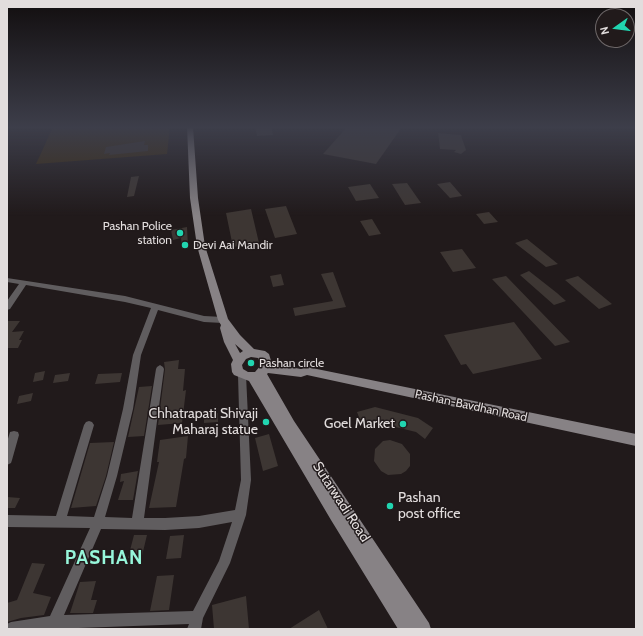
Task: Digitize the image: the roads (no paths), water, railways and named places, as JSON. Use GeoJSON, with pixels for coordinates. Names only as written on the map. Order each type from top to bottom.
{"type":"FeatureCollection","features":[{"type":"Feature","properties":{"kind":"main road"},"geometry":{"type":"LineString","coordinates":[[192,157],[194,198],[201,246],[229,342],[238,360]]}},
{"type":"Feature","properties":{"kind":"main road"},"geometry":{"type":"LineString","coordinates":[[224,322],[236,338],[252,353]]}},
{"type":"Feature","properties":{"kind":"main road"},"geometry":{"type":"LineString","coordinates":[[252,353],[261,354],[265,357],[258,371],[236,368],[238,360],[242,356],[252,353]]}},
{"type":"Feature","properties":{"kind":"main road"},"geometry":{"type":"LineString","coordinates":[[258,371],[336,515],[408,629]]}},
{"type":"Feature","properties":{"kind":"main road","name":"Pashan-Bavdhan Road"},"geometry":{"type":"LineString","coordinates":[[258,371],[307,372],[636,440]]}},
{"type":"Feature","properties":{"kind":"main road","name":"Sutarwadi Road"},"geometry":{"type":"LineString","coordinates":[[258,371],[290,425],[423,629]]}},
{"type":"Feature","properties":{"kind":"street"},"geometry":{"type":"LineString","coordinates":[[7,280],[23,284],[125,299],[204,319],[224,322]]}},
{"type":"Feature","properties":{"kind":"street"},"geometry":{"type":"LineString","coordinates":[[7,307],[23,284]]}},
{"type":"Feature","properties":{"kind":"street"},"geometry":{"type":"LineString","coordinates":[[54,622],[98,523],[112,476],[128,409],[137,355],[156,306]]}},
{"type":"Feature","properties":{"kind":"street"},"geometry":{"type":"LineString","coordinates":[[137,524],[160,369]]}},
{"type":"Feature","properties":{"kind":"street"},"geometry":{"type":"LineString","coordinates":[[11,629],[54,622],[196,623],[224,563],[240,515],[246,480],[246,439],[258,371]]}},
{"type":"Feature","properties":{"kind":"street"},"geometry":{"type":"LineString","coordinates":[[60,522],[89,425]]}},
{"type":"Feature","properties":{"kind":"street"},"geometry":{"type":"LineString","coordinates":[[7,460],[14,435]]}},
{"type":"Feature","properties":{"kind":"street"},"geometry":{"type":"LineString","coordinates":[[7,522],[137,524],[199,522],[240,515]]}},
{"type":"Feature","properties":{"kind":"place","name":"Pashan Police station"},"geometry":{"type":"Point","coordinates":[180,233]}},
{"type":"Feature","properties":{"kind":"place","name":"Devi Aai Mandir"},"geometry":{"type":"Point","coordinates":[185,245]}},
{"type":"Feature","properties":{"kind":"place","name":"Pashan circle"},"geometry":{"type":"Point","coordinates":[251,363]}},
{"type":"Feature","properties":{"kind":"place","name":"Chhatrapati Shivaji Maharaj statue"},"geometry":{"type":"Point","coordinates":[266,422]}},
{"type":"Feature","properties":{"kind":"place","name":"Goel Market"},"geometry":{"type":"Point","coordinates":[403,424]}},
{"type":"Feature","properties":{"kind":"place","name":"Pashan post office"},"geometry":{"type":"Point","coordinates":[390,506]}},
{"type":"Feature","properties":{"kind":"district","name":"PASHAN"},"geometry":{"type":"Point","coordinates":[104,558]}}]}
